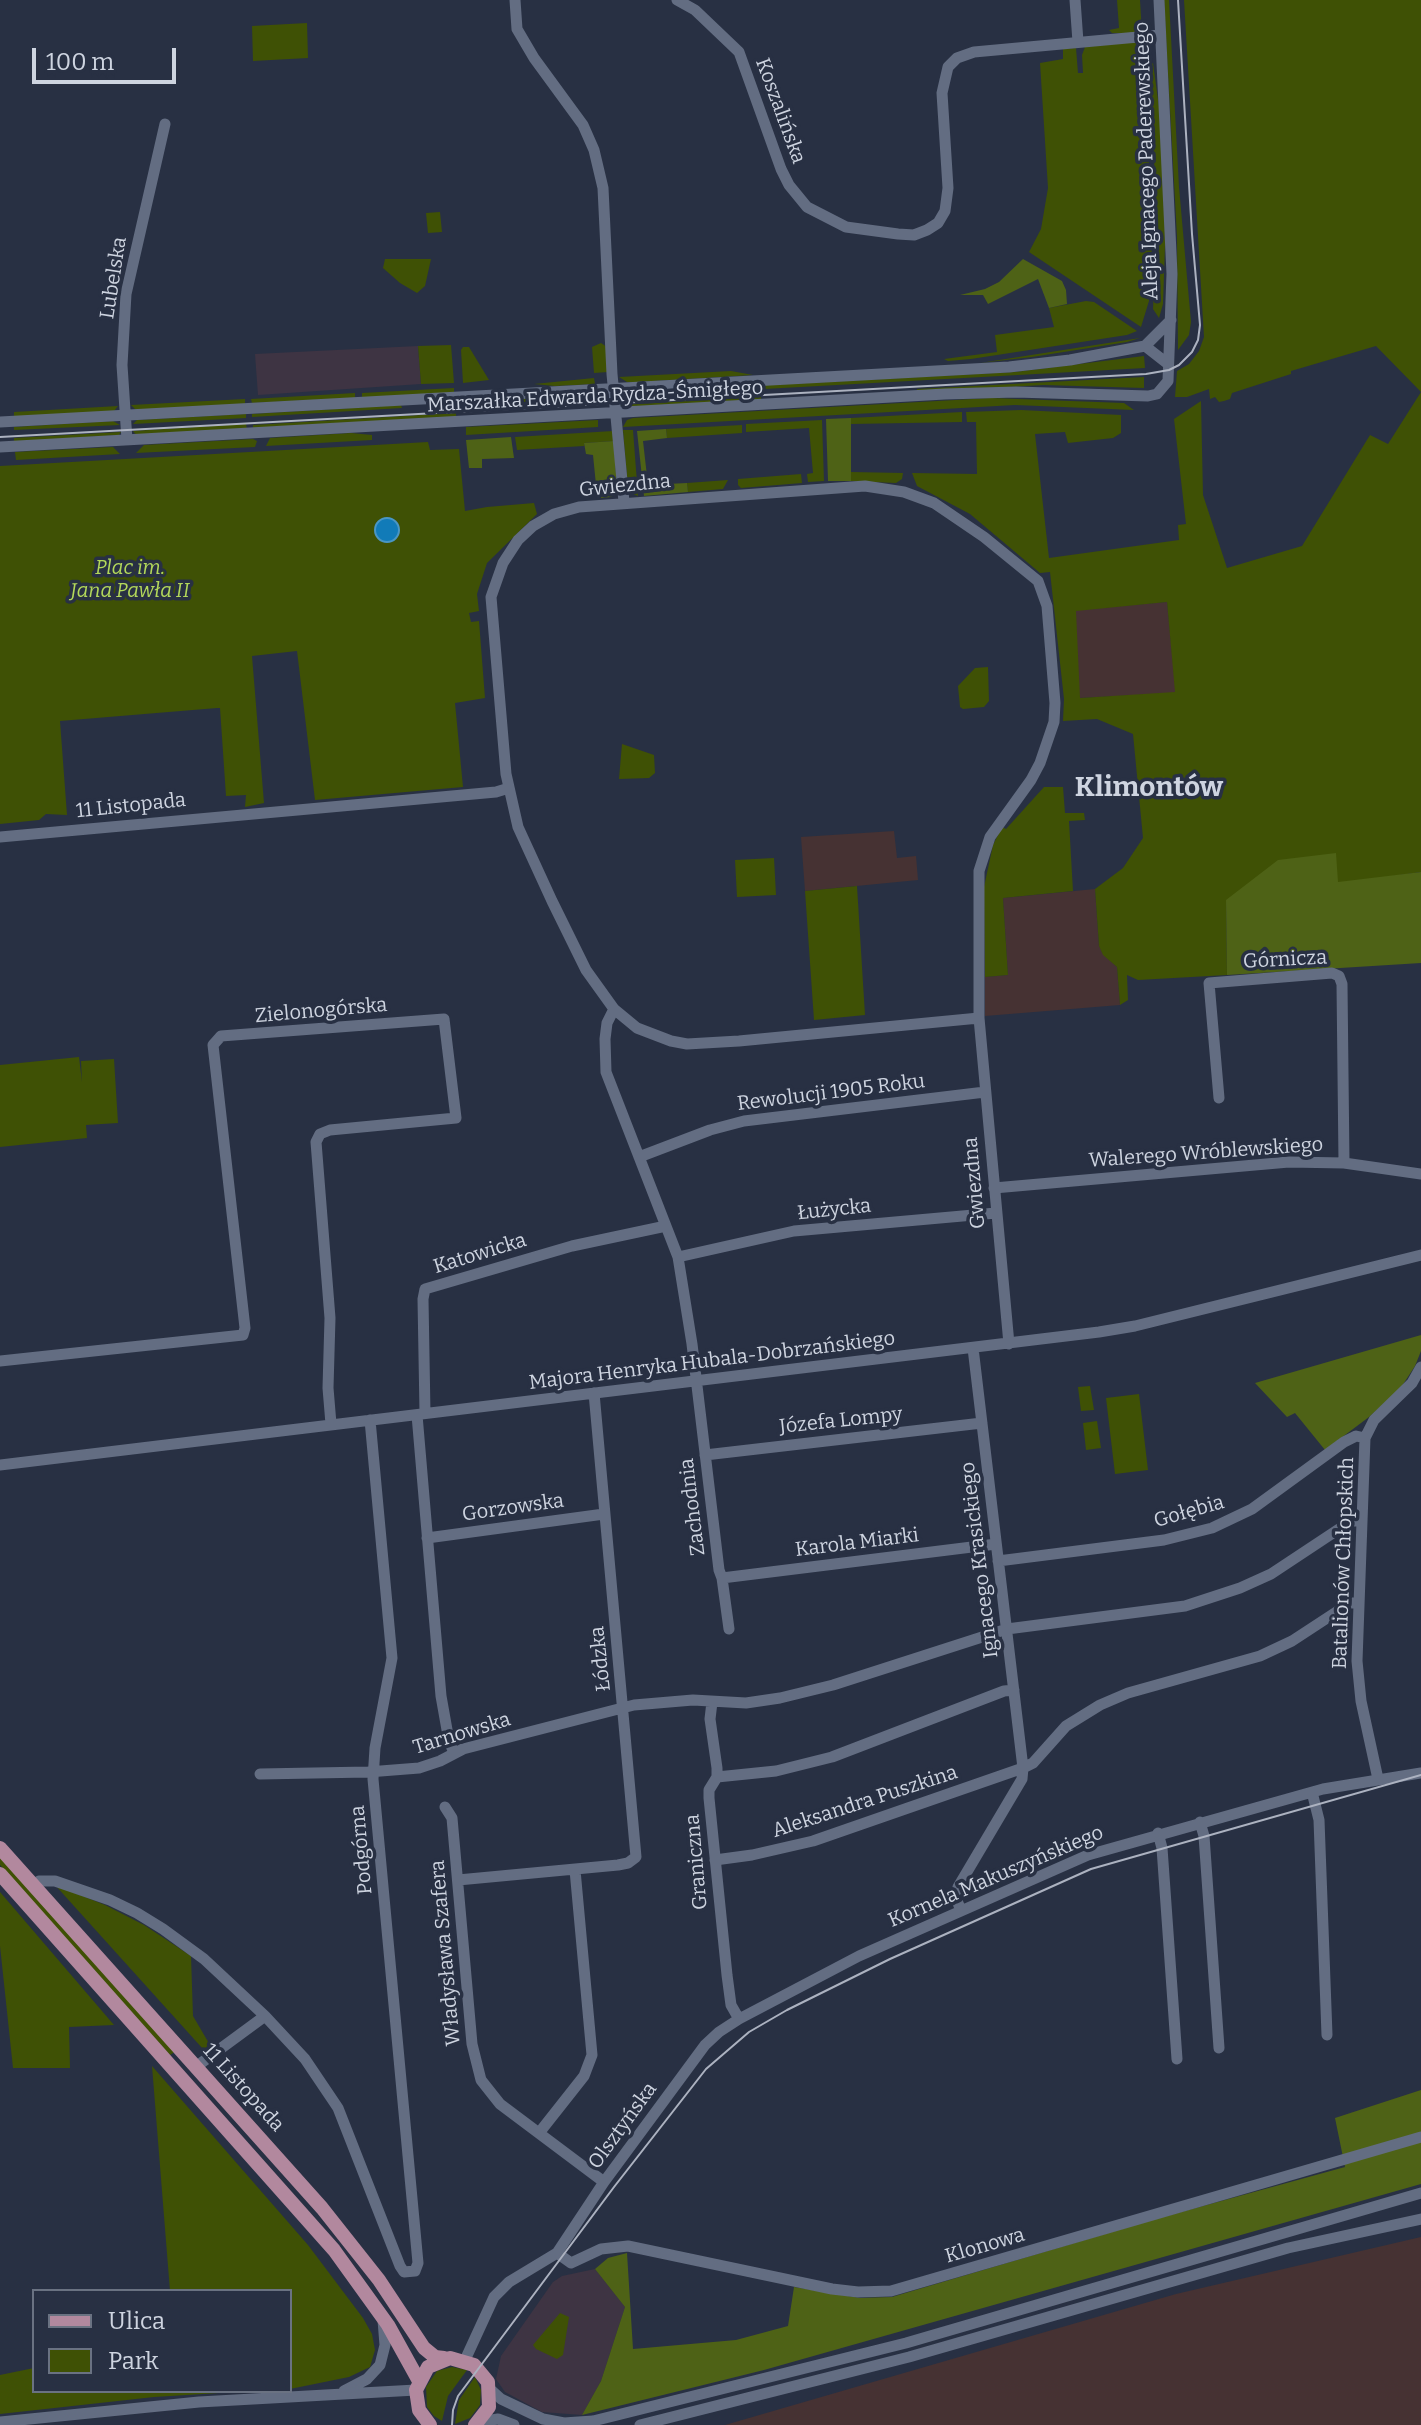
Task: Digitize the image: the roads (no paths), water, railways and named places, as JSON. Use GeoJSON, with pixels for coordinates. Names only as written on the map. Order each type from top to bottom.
{"type":"FeatureCollection","features":[{"type":"Feature","properties":{"kind":"main road","name":"11 Listopada"},"geometry":{"type":"LineString","coordinates":[[0,1848],[344,2234],[424,2348],[435,2357],[444,2358]]}},
{"type":"Feature","properties":{"kind":"main road","name":"11 Listopada"},"geometry":{"type":"LineString","coordinates":[[0,1874],[292,2199],[334,2250],[383,2317],[417,2385],[419,2410],[430,2425]]}},
{"type":"Feature","properties":{"kind":"main road"},"geometry":{"type":"LineString","coordinates":[[417,2385],[428,2367],[444,2358],[465,2360],[482,2372],[490,2389],[489,2407],[477,2424]]}},
{"type":"Feature","properties":{"kind":"street"},"geometry":{"type":"LineString","coordinates":[[515,0],[517,29],[583,125],[603,188],[624,502]]}},
{"type":"Feature","properties":{"kind":"street","name":"Koszalińska"},"geometry":{"type":"LineString","coordinates":[[677,0],[695,10],[739,52],[781,169],[797,197],[816,213],[846,227],[914,235],[938,223],[945,211],[948,188],[942,93],[948,67],[957,58],[974,52],[1160,35]]}},
{"type":"Feature","properties":{"kind":"street"},"geometry":{"type":"LineString","coordinates":[[1075,0],[1078,42]]}},
{"type":"Feature","properties":{"kind":"street","name":"Aleja Ignacego Paderewskiego"},"geometry":{"type":"LineString","coordinates":[[1159,0],[1171,223],[1171,320]]}},
{"type":"Feature","properties":{"kind":"street","name":"Lubelska"},"geometry":{"type":"LineString","coordinates":[[127,440],[122,365],[126,294],[165,124]]}},
{"type":"Feature","properties":{"kind":"street"},"geometry":{"type":"LineString","coordinates":[[1168,364],[1145,346],[1171,320]]}},
{"type":"Feature","properties":{"kind":"street","name":"Marszałka Edwarda Rydza-Śmigłego"},"geometry":{"type":"LineString","coordinates":[[0,447],[1016,392],[1148,396],[1161,392],[1168,381],[1171,320]]}},
{"type":"Feature","properties":{"kind":"street","name":"Marszałka Edwarda Rydza-Śmigłego"},"geometry":{"type":"LineString","coordinates":[[0,422],[1009,367],[1145,346]]}},
{"type":"Feature","properties":{"kind":"street","name":"Gwiezdna"},"geometry":{"type":"LineString","coordinates":[[979,1018],[687,1044],[637,1028],[614,1009],[586,970],[552,901],[518,827],[509,788],[500,727],[491,608],[493,590],[503,563],[518,540],[540,521],[579,507],[865,486],[904,492],[934,503],[1038,581],[1044,590],[1055,689],[1054,722],[1031,780],[990,837],[981,863],[978,896],[979,1018],[1009,1344]]}},
{"type":"Feature","properties":{"kind":"street","name":"11 Listopada"},"geometry":{"type":"LineString","coordinates":[[0,837],[496,792],[509,788]]}},
{"type":"Feature","properties":{"kind":"street","name":"Górnicza"},"geometry":{"type":"LineString","coordinates":[[1219,1098],[1209,983],[1332,973],[1339,976],[1342,984],[1344,1163]]}},
{"type":"Feature","properties":{"kind":"street","name":"Zachodnia"},"geometry":{"type":"LineString","coordinates":[[614,1009],[607,1023],[606,1072],[678,1257],[729,1629]]}},
{"type":"Feature","properties":{"kind":"street","name":"Zielonogórska"},"geometry":{"type":"LineString","coordinates":[[0,1361],[243,1335],[245,1328],[213,1045],[221,1036],[444,1019],[456,1118],[330,1130],[320,1134],[316,1142],[330,1318],[328,1388],[331,1424]]}},
{"type":"Feature","properties":{"kind":"street","name":"Rewolucji 1905 Roku"},"geometry":{"type":"LineString","coordinates":[[639,1157],[710,1130],[744,1121],[985,1092]]}},
{"type":"Feature","properties":{"kind":"street","name":"Walerego Wróblewskiego"},"geometry":{"type":"LineString","coordinates":[[994,1188],[1289,1162],[1344,1163],[1421,1174]]}},
{"type":"Feature","properties":{"kind":"street","name":"Łużycka"},"geometry":{"type":"LineString","coordinates":[[678,1257],[794,1231],[996,1213]]}},
{"type":"Feature","properties":{"kind":"street","name":"Katowicka"},"geometry":{"type":"LineString","coordinates":[[421,1414],[425,1289],[572,1246],[666,1226]]}},
{"type":"Feature","properties":{"kind":"street","name":"Majora Henryka Hubala-Dobrzańskiego"},"geometry":{"type":"LineString","coordinates":[[0,1465],[1009,1344],[1135,1326],[1421,1255]]}},
{"type":"Feature","properties":{"kind":"street","name":"Ignacego Krasickiego"},"geometry":{"type":"LineString","coordinates":[[973,1348],[1023,1768]]}},
{"type":"Feature","properties":{"kind":"street","name":"Batalionów Chłopskich"},"geometry":{"type":"LineString","coordinates":[[1378,1779],[1361,1701],[1357,1648],[1365,1438],[1374,1420],[1412,1383],[1421,1367]]}},
{"type":"Feature","properties":{"kind":"street","name":"Łódzka"},"geometry":{"type":"LineString","coordinates":[[458,1880],[618,1865],[636,1857],[594,1393]]}},
{"type":"Feature","properties":{"kind":"street"},"geometry":{"type":"LineString","coordinates":[[421,1414],[427,1538],[441,1696],[454,1753]]}},
{"type":"Feature","properties":{"kind":"street","name":"Podgórna"},"geometry":{"type":"LineString","coordinates":[[265,2016],[305,2059],[338,2108],[400,2266],[404,2272],[415,2271],[418,2263],[373,1772],[392,1658],[370,1420]]}},
{"type":"Feature","properties":{"kind":"street","name":"Józefa Lompy"},"geometry":{"type":"LineString","coordinates":[[705,1455],[982,1423]]}},
{"type":"Feature","properties":{"kind":"street","name":"Gołębia"},"geometry":{"type":"LineString","coordinates":[[998,1561],[1164,1540],[1212,1528],[1252,1509],[1344,1442],[1356,1436],[1365,1438]]}},
{"type":"Feature","properties":{"kind":"street","name":"Gorzowska"},"geometry":{"type":"LineString","coordinates":[[427,1538],[604,1514]]}},
{"type":"Feature","properties":{"kind":"street","name":"Tarnowska"},"geometry":{"type":"LineString","coordinates":[[260,1774],[373,1772],[430,1765],[454,1753],[634,1705],[682,1701],[746,1703],[807,1692],[1007,1629],[1185,1606],[1209,1600],[1271,1574],[1351,1521],[1362,1521]]}},
{"type":"Feature","properties":{"kind":"street","name":"Karola Miarki"},"geometry":{"type":"LineString","coordinates":[[722,1578],[996,1544]]}},
{"type":"Feature","properties":{"kind":"street"},"geometry":{"type":"LineString","coordinates":[[961,1910],[957,1901],[958,1887],[1022,1779],[1023,1768],[1033,1763],[1066,1726],[1100,1705],[1128,1693],[1260,1656],[1292,1641],[1350,1603],[1358,1603]]}},
{"type":"Feature","properties":{"kind":"street"},"geometry":{"type":"LineString","coordinates":[[717,1777],[776,1771],[832,1757],[1004,1691],[1014,1690]]}},
{"type":"Feature","properties":{"kind":"street","name":"Graniczna"},"geometry":{"type":"LineString","coordinates":[[712,1702],[710,1719],[717,1777],[709,1790],[731,2005],[739,2019]]}},
{"type":"Feature","properties":{"kind":"street","name":"Aleksandra Puszkina"},"geometry":{"type":"LineString","coordinates":[[715,1860],[813,1841],[1023,1768]]}},
{"type":"Feature","properties":{"kind":"street","name":"Kornela Makuszyńskiego"},"geometry":{"type":"LineString","coordinates":[[739,2019],[859,1956],[1088,1855],[1312,1792],[1421,1773]]}},
{"type":"Feature","properties":{"kind":"street"},"geometry":{"type":"LineString","coordinates":[[1312,1792],[1319,1820],[1327,2035]]}},
{"type":"Feature","properties":{"kind":"street","name":"Władysława Szafera"},"geometry":{"type":"LineString","coordinates":[[445,1807],[452,1818],[474,2060],[487,2090],[500,2104],[604,2182]]}},
{"type":"Feature","properties":{"kind":"street"},"geometry":{"type":"LineString","coordinates":[[1200,1822],[1205,1850],[1219,2048]]}},
{"type":"Feature","properties":{"kind":"street"},"geometry":{"type":"LineString","coordinates":[[1158,1833],[1162,1848],[1177,2059]]}},
{"type":"Feature","properties":{"kind":"street"},"geometry":{"type":"LineString","coordinates":[[539,2133],[584,2076],[592,2055],[575,1870]]}},
{"type":"Feature","properties":{"kind":"street"},"geometry":{"type":"LineString","coordinates":[[33,1885],[39,1881],[55,1881],[137,1913],[204,1959],[265,2016],[197,2066]]}},
{"type":"Feature","properties":{"kind":"street","name":"Olsztyńska"},"geometry":{"type":"LineString","coordinates":[[465,2360],[494,2297],[509,2282],[557,2253],[604,2182],[705,2045],[739,2019]]}},
{"type":"Feature","properties":{"kind":"street","name":"Klonowa"},"geometry":{"type":"LineString","coordinates":[[557,2253],[567,2261],[576,2262],[601,2249],[628,2246],[832,2289],[891,2291],[1421,2137]]}},
{"type":"Feature","properties":{"kind":"street"},"geometry":{"type":"LineString","coordinates":[[490,2389],[501,2399],[543,2419],[564,2423],[593,2421],[906,2343],[1421,2193]]}},
{"type":"Feature","properties":{"kind":"street"},"geometry":{"type":"LineString","coordinates":[[640,2425],[909,2357],[1288,2248],[1421,2219]]}},
{"type":"Feature","properties":{"kind":"street"},"geometry":{"type":"LineString","coordinates":[[340,2393],[367,2379],[380,2365],[385,2345],[383,2317]]}},
{"type":"Feature","properties":{"kind":"street"},"geometry":{"type":"LineString","coordinates":[[0,2422],[417,2385]]}},
{"type":"Feature","properties":{"kind":"street"},"geometry":{"type":"LineString","coordinates":[[477,2424],[498,2419],[514,2425]]}},
{"type":"Feature","properties":{"kind":"water"},"geometry":{"type":"Polygon","coordinates":[[[387,518],[395,522],[399,530],[395,538],[387,542],[379,538],[375,530],[379,522],[387,518]]]}},
{"type":"Feature","properties":{"kind":"tram line"},"geometry":{"type":"LineString","coordinates":[[0,437],[1146,374],[1169,370],[1192,352],[1200,325],[1178,0]]}},
{"type":"Feature","properties":{"kind":"tram line"},"geometry":{"type":"LineString","coordinates":[[452,2425],[458,2396],[614,2187],[706,2069],[749,2032],[890,1959],[1091,1869],[1421,1775]]}},
{"type":"Feature","properties":{"kind":"district","name":"Klimontów"},"geometry":{"type":"Point","coordinates":[1149,788]}},
{"type":"Feature","properties":{"kind":"park label","name":"Plac im. Jana Pawła II"},"geometry":{"type":"Point","coordinates":[130,580]}}]}
